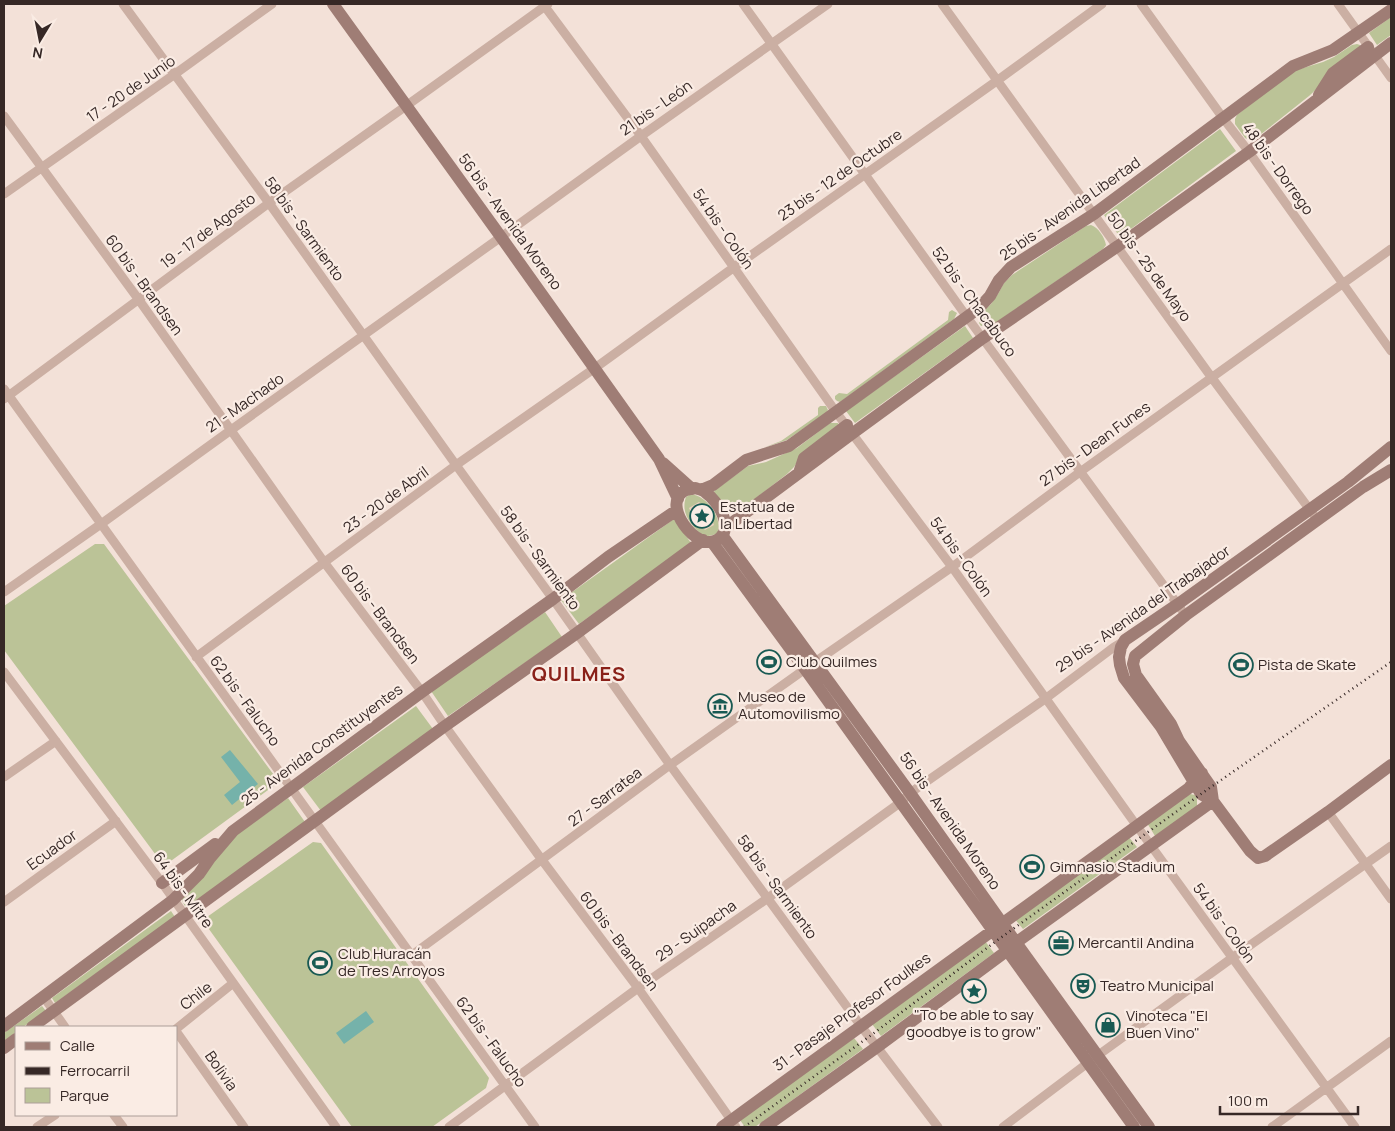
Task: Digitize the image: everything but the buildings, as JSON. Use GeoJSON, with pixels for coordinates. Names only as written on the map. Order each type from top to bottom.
{"type":"FeatureCollection","features":[{"type":"Feature","properties":{"kind":"main road","name":"56 bis - Avenida Moreno"},"geometry":{"type":"LineString","coordinates":[[333,4],[659,460],[678,505]]}},
{"type":"Feature","properties":{"kind":"main road","name":"25 bis - Avenida Libertad"},"geometry":{"type":"LineString","coordinates":[[697,490],[713,484],[746,460],[789,446],[979,308],[1011,267],[1094,214],[1293,66],[1333,50],[1359,34],[1391,10]]}},
{"type":"Feature","properties":{"kind":"main road"},"geometry":{"type":"LineString","coordinates":[[33,1026],[445,726],[716,536],[798,473],[850,429],[1118,246],[1249,152],[1316,99],[1371,51],[1391,43]]}},
{"type":"Feature","properties":{"kind":"main road","name":"29 bis - Avenida del Trabajador"},"geometry":{"type":"LineString","coordinates":[[1128,638],[1389,452]]}},
{"type":"Feature","properties":{"kind":"main road","name":"56 bis - Avenida Moreno"},"geometry":{"type":"LineString","coordinates":[[659,460],[697,490]]}},
{"type":"Feature","properties":{"kind":"main road","name":"29 bis - Avenida del Trabajador"},"geometry":{"type":"LineString","coordinates":[[1198,778],[1171,724],[1136,675],[1133,664],[1136,656],[1186,615],[1363,487],[1391,470]]}},
{"type":"Feature","properties":{"kind":"main road"},"geometry":{"type":"LineString","coordinates":[[684,490],[697,490],[705,492],[723,516],[726,524],[716,536],[696,537],[681,522],[678,505],[679,495],[684,490]]}},
{"type":"Feature","properties":{"kind":"main road","name":"25 - Avenida Constituyentes"},"geometry":{"type":"LineString","coordinates":[[4,1026],[173,900],[199,874],[233,831],[422,692],[553,599],[678,505]]}},
{"type":"Feature","properties":{"kind":"main road","name":"56 bis - Avenida Moreno"},"geometry":{"type":"LineString","coordinates":[[716,536],[1012,946],[1092,1060],[1134,1127]]}},
{"type":"Feature","properties":{"kind":"main road"},"geometry":{"type":"LineString","coordinates":[[1211,580],[1220,591]]}},
{"type":"Feature","properties":{"kind":"main road"},"geometry":{"type":"LineString","coordinates":[[1142,651],[1128,638],[1121,647],[1119,657],[1124,678],[1198,778],[1201,794],[1213,800],[1250,851],[1258,858],[1265,856],[1328,812],[1391,765]]}},
{"type":"Feature","properties":{"kind":"main road","name":"31 - Pasaje Profesor Foulkes"},"geometry":{"type":"LineString","coordinates":[[730,1125],[997,926],[1189,788],[1198,778]]}},
{"type":"Feature","properties":{"kind":"main road"},"geometry":{"type":"LineString","coordinates":[[765,1127],[1213,800]]}},
{"type":"Feature","properties":{"kind":"main road"},"geometry":{"type":"LineString","coordinates":[[162,884],[233,831]]}},
{"type":"Feature","properties":{"kind":"main road"},"geometry":{"type":"LineString","coordinates":[[4,1048],[15,1040]]}},
{"type":"Feature","properties":{"kind":"main road","name":"56 bis - Avenida Moreno"},"geometry":{"type":"LineString","coordinates":[[1092,1060],[1149,1127]]}},
{"type":"Feature","properties":{"kind":"street","name":"58 bis - Sarmiento"},"geometry":{"type":"LineString","coordinates":[[123,4],[269,203],[670,765],[861,1026],[938,1127]]}},
{"type":"Feature","properties":{"kind":"street","name":"17 - 20 de Junio"},"geometry":{"type":"LineString","coordinates":[[4,194],[176,74],[272,4]]}},
{"type":"Feature","properties":{"kind":"street","name":"19 - 17 de Agosto"},"geometry":{"type":"LineString","coordinates":[[5,395],[545,4]]}},
{"type":"Feature","properties":{"kind":"street","name":"54 bis - Colón"},"geometry":{"type":"LineString","coordinates":[[545,4],[641,136],[836,412],[952,566],[1045,699],[1355,1127]]}},
{"type":"Feature","properties":{"kind":"street","name":"52 bis - Chacabuco"},"geometry":{"type":"LineString","coordinates":[[742,4],[967,317],[1186,615]]}},
{"type":"Feature","properties":{"kind":"street","name":"21 bis - León"},"geometry":{"type":"LineString","coordinates":[[501,237],[828,4]]}},
{"type":"Feature","properties":{"kind":"street","name":"50 bis - 25 de Mayo"},"geometry":{"type":"LineString","coordinates":[[942,4],[1212,378],[1309,510],[1318,519]]}},
{"type":"Feature","properties":{"kind":"street","name":"23 bis - 12 de Octubre"},"geometry":{"type":"LineString","coordinates":[[595,368],[1102,4]]}},
{"type":"Feature","properties":{"kind":"street","name":"48 bis - Dorrego"},"geometry":{"type":"LineString","coordinates":[[1141,4],[1391,351]]}},
{"type":"Feature","properties":{"kind":"street"},"geometry":{"type":"LineString","coordinates":[[1338,4],[1391,78]]}},
{"type":"Feature","properties":{"kind":"street","name":"60 bis - Brandsen"},"geometry":{"type":"LineString","coordinates":[[4,116],[138,300],[324,562],[422,692],[542,860],[638,988],[730,1125]]}},
{"type":"Feature","properties":{"kind":"street","name":"21 - Machado"},"geometry":{"type":"LineString","coordinates":[[4,592],[501,237]]}},
{"type":"Feature","properties":{"kind":"street","name":"27 bis - Dean Funes"},"geometry":{"type":"LineString","coordinates":[[810,666],[952,566],[1391,249]]}},
{"type":"Feature","properties":{"kind":"street","name":"23 - 20 de Abril"},"geometry":{"type":"LineString","coordinates":[[196,657],[456,465],[595,368]]}},
{"type":"Feature","properties":{"kind":"street","name":"62 bis - Falucho"},"geometry":{"type":"LineString","coordinates":[[5,395],[535,1127]]}},
{"type":"Feature","properties":{"kind":"street","name":"29 bis - Avenida del Trabajador"},"geometry":{"type":"LineString","coordinates":[[905,797],[1128,638]]}},
{"type":"Feature","properties":{"kind":"street","name":"27 - Sarratea"},"geometry":{"type":"LineString","coordinates":[[412,956],[670,765],[810,666]]}},
{"type":"Feature","properties":{"kind":"street","name":"64 bis - Mitre"},"geometry":{"type":"LineString","coordinates":[[4,672],[162,884],[336,1127]]}},
{"type":"Feature","properties":{"kind":"street"},"geometry":{"type":"LineString","coordinates":[[4,778],[56,741]]}},
{"type":"Feature","properties":{"kind":"street","name":"29 - Suipacha"},"geometry":{"type":"LineString","coordinates":[[450,1127],[638,988],[768,898],[905,797]]}},
{"type":"Feature","properties":{"kind":"street"},"geometry":{"type":"LineString","coordinates":[[1328,812],[1391,899]]}},
{"type":"Feature","properties":{"kind":"street","name":"Ecuador"},"geometry":{"type":"LineString","coordinates":[[4,902],[116,821]]}},
{"type":"Feature","properties":{"kind":"street"},"geometry":{"type":"LineString","coordinates":[[1003,1127],[1232,958],[1391,846]]}},
{"type":"Feature","properties":{"kind":"street","name":"Chile"},"geometry":{"type":"LineString","coordinates":[[178,1028],[232,984]]}},
{"type":"Feature","properties":{"kind":"street"},"geometry":{"type":"LineString","coordinates":[[43,996],[63,1026]]}},
{"type":"Feature","properties":{"kind":"street","name":"Bolivia"},"geometry":{"type":"LineString","coordinates":[[178,1033],[244,1127]]}},
{"type":"Feature","properties":{"kind":"street"},"geometry":{"type":"LineString","coordinates":[[1272,1127],[1391,1041]]}},
{"type":"Feature","properties":{"kind":"street"},"geometry":{"type":"LineString","coordinates":[[37,1127],[54,1116]]}},
{"type":"Feature","properties":{"kind":"street"},"geometry":{"type":"LineString","coordinates":[[115,1116],[124,1127]]}},
{"type":"Feature","properties":{"kind":"green space"},"geometry":{"type":"Polygon","coordinates":[[[1391,17],[1391,35],[1377,45],[1369,33],[1391,17]]]}},
{"type":"Feature","properties":{"kind":"green space"},"geometry":{"type":"Polygon","coordinates":[[[1357,44],[1361,48],[1309,96],[1255,139],[1249,140],[1245,138],[1235,124],[1237,115],[1293,71],[1323,62],[1357,44]]]}},
{"type":"Feature","properties":{"kind":"green space"},"geometry":{"type":"Polygon","coordinates":[[[1220,129],[1236,151],[1120,237],[1104,215],[1220,129]]]}},
{"type":"Feature","properties":{"kind":"green space"},"geometry":{"type":"Polygon","coordinates":[[[1091,225],[1099,230],[1104,239],[1106,245],[1103,249],[991,326],[981,326],[979,323],[980,314],[991,304],[1004,283],[1012,275],[1086,226],[1091,225]]]}},
{"type":"Feature","properties":{"kind":"green space"},"geometry":{"type":"Polygon","coordinates":[[[952,310],[957,313],[954,319],[840,402],[835,399],[835,396],[839,393],[847,394],[948,320],[949,312],[952,310]]]}},
{"type":"Feature","properties":{"kind":"green space"},"geometry":{"type":"Polygon","coordinates":[[[965,326],[973,338],[855,423],[846,411],[965,326]]]}},
{"type":"Feature","properties":{"kind":"green space"},"geometry":{"type":"Polygon","coordinates":[[[826,406],[828,410],[826,413],[787,440],[763,448],[781,441],[818,415],[818,408],[826,406]]]}},
{"type":"Feature","properties":{"kind":"green space"},"geometry":{"type":"Polygon","coordinates":[[[830,423],[838,423],[839,426],[801,456],[787,474],[738,512],[728,513],[714,491],[748,466],[766,462],[797,448],[830,423]]]}},
{"type":"Feature","properties":{"kind":"green space"},"geometry":{"type":"Polygon","coordinates":[[[691,494],[703,499],[713,509],[719,528],[717,534],[704,537],[688,519],[685,503],[686,497],[691,494]]]}},
{"type":"Feature","properties":{"kind":"green space"},"geometry":{"type":"Polygon","coordinates":[[[674,519],[691,543],[579,624],[561,600],[674,519]]]}},
{"type":"Feature","properties":{"kind":"green space"},"geometry":{"type":"Polygon","coordinates":[[[95,544],[104,544],[279,782],[164,866],[4,650],[4,606],[95,544]]]}},
{"type":"Feature","properties":{"kind":"green space"},"geometry":{"type":"Polygon","coordinates":[[[545,612],[562,637],[448,716],[431,691],[545,612]]]}},
{"type":"Feature","properties":{"kind":"green space"},"geometry":{"type":"Polygon","coordinates":[[[416,706],[433,729],[321,811],[303,787],[416,706]]]}},
{"type":"Feature","properties":{"kind":"green space"},"geometry":{"type":"Polygon","coordinates":[[[1190,794],[1195,795],[1197,807],[1155,836],[1147,823],[1190,794]]]}},
{"type":"Feature","properties":{"kind":"green space"},"geometry":{"type":"Polygon","coordinates":[[[288,798],[305,822],[189,906],[185,906],[182,898],[236,835],[288,798]]]}},
{"type":"Feature","properties":{"kind":"green space"},"geometry":{"type":"Polygon","coordinates":[[[1128,836],[1137,847],[1023,929],[1014,918],[1128,836]]]}},
{"type":"Feature","properties":{"kind":"green space","name":"Club Huracán de Tres Arroyos"},"geometry":{"type":"Polygon","coordinates":[[[313,842],[321,843],[489,1078],[486,1088],[432,1127],[352,1127],[206,925],[207,917],[313,842]]]}},
{"type":"Feature","properties":{"kind":"green space"},"geometry":{"type":"Polygon","coordinates":[[[171,911],[175,917],[55,1003],[52,998],[171,911]]]}},
{"type":"Feature","properties":{"kind":"green space"},"geometry":{"type":"Polygon","coordinates":[[[985,941],[994,953],[881,1036],[872,1024],[985,941]]]}},
{"type":"Feature","properties":{"kind":"green space"},"geometry":{"type":"Polygon","coordinates":[[[42,1006],[46,1011],[24,1026],[15,1026],[15,1033],[4,1041],[4,1033],[42,1006]]]}},
{"type":"Feature","properties":{"kind":"green space"},"geometry":{"type":"Polygon","coordinates":[[[854,1038],[863,1049],[755,1127],[745,1127],[740,1120],[854,1038]]]}},
{"type":"Feature","properties":{"kind":"shaded area"},"geometry":{"type":"Polygon","coordinates":[[[699,502],[709,511],[714,525],[705,530],[695,521],[689,508],[699,502]]]}},
{"type":"Feature","properties":{"kind":"water"},"geometry":{"type":"Polygon","coordinates":[[[230,750],[258,784],[232,805],[224,795],[240,782],[221,757],[230,750]]]}},
{"type":"Feature","properties":{"kind":"water"},"geometry":{"type":"Polygon","coordinates":[[[366,1011],[374,1022],[344,1044],[336,1033],[366,1011]]]}},
{"type":"Feature","properties":{"kind":"railway"},"geometry":{"type":"LineString","coordinates":[[744,1127],[870,1036],[999,939],[1201,794],[1391,662]]}},
{"type":"Feature","properties":{"kind":"place","name":"Estatua de la Libertad"},"geometry":{"type":"Point","coordinates":[702,516]}},
{"type":"Feature","properties":{"kind":"place","name":"Club Quilmes"},"geometry":{"type":"Point","coordinates":[769,662]}},
{"type":"Feature","properties":{"kind":"place","name":"Pista de Skate"},"geometry":{"type":"Point","coordinates":[1241,665]}},
{"type":"Feature","properties":{"kind":"place","name":"Museo de Automovilismo"},"geometry":{"type":"Point","coordinates":[720,706]}},
{"type":"Feature","properties":{"kind":"place","name":"Gimnasio Stadium"},"geometry":{"type":"Point","coordinates":[1032,867]}},
{"type":"Feature","properties":{"kind":"place","name":"Mercantil Andina"},"geometry":{"type":"Point","coordinates":[1061,943]}},
{"type":"Feature","properties":{"kind":"place","name":"Club Huracán de Tres Arroyos"},"geometry":{"type":"Point","coordinates":[320,963]}},
{"type":"Feature","properties":{"kind":"place","name":"Teatro Municipal"},"geometry":{"type":"Point","coordinates":[1083,986]}},
{"type":"Feature","properties":{"kind":"place","name":"\"To be able to say goodbye is to grow\""},"geometry":{"type":"Point","coordinates":[974,991]}},
{"type":"Feature","properties":{"kind":"place","name":"Vinoteca \"El Buen Vino\""},"geometry":{"type":"Point","coordinates":[1108,1025]}},
{"type":"Feature","properties":{"kind":"district","name":"QUILMES"},"geometry":{"type":"Point","coordinates":[579,674]}}]}
